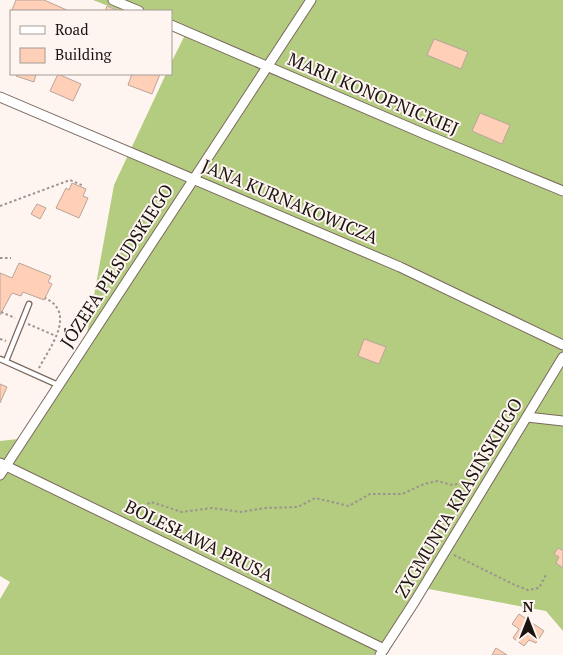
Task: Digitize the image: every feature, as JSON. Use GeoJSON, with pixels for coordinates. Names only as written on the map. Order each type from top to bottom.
{"type":"FeatureCollection","features":[{"type":"Feature","properties":{"kind":"street"},"geometry":{"type":"LineString","coordinates":[[113,0],[137,10]]}},
{"type":"Feature","properties":{"kind":"street","name":"JÓZEFA PIŁSUDSKIEGO"},"geometry":{"type":"LineString","coordinates":[[0,475],[3,464],[60,385],[311,0]]}},
{"type":"Feature","properties":{"kind":"street","name":"MARII KONOPNICKIEJ"},"geometry":{"type":"LineString","coordinates":[[172,25],[428,136],[563,190]]}},
{"type":"Feature","properties":{"kind":"street","name":"JANA KURNAKOWICZA"},"geometry":{"type":"LineString","coordinates":[[0,97],[400,267],[563,345]]}},
{"type":"Feature","properties":{"kind":"street","name":"ZYGMUNTA KRASIŃSKIEGO"},"geometry":{"type":"LineString","coordinates":[[382,652],[415,602],[563,357]]}},
{"type":"Feature","properties":{"kind":"street"},"geometry":{"type":"LineString","coordinates":[[527,417],[563,421]]}},
{"type":"Feature","properties":{"kind":"street","name":"BOLESŁAWA PRUSA"},"geometry":{"type":"LineString","coordinates":[[3,464],[382,652]]}},
{"type":"Feature","properties":{"kind":"lane"},"geometry":{"type":"LineString","coordinates":[[6,361],[29,304]]}},
{"type":"Feature","properties":{"kind":"lane"},"geometry":{"type":"LineString","coordinates":[[0,359],[60,385]]}},
{"type":"Feature","properties":{"kind":"path"},"geometry":{"type":"LineString","coordinates":[[0,206],[70,180],[84,186]]}},
{"type":"Feature","properties":{"kind":"path"},"geometry":{"type":"LineString","coordinates":[[0,258],[11,258]]}},
{"type":"Feature","properties":{"kind":"path"},"geometry":{"type":"LineString","coordinates":[[36,374],[61,323],[60,311],[52,302],[45,298]]}},
{"type":"Feature","properties":{"kind":"path"},"geometry":{"type":"LineString","coordinates":[[119,520],[150,502],[182,512],[212,508],[241,512],[265,508],[298,507],[315,498],[349,506],[370,494],[402,494],[424,484],[437,481],[452,485],[464,483],[485,486]]}},
{"type":"Feature","properties":{"kind":"path"},"geometry":{"type":"LineString","coordinates":[[445,551],[528,590],[539,588],[547,573]]}},
{"type":"Feature","properties":{"kind":"green space"},"geometry":{"type":"Polygon","coordinates":[[[93,0],[563,0],[563,631],[546,611],[418,587],[374,655],[0,655],[0,599],[10,582],[0,576],[0,441],[18,439],[87,334],[114,185],[166,75],[172,75],[172,61],[184,37],[172,31],[172,10],[118,10],[93,0]]]}},
{"type":"Feature","properties":{"kind":"building"},"geometry":{"type":"Polygon","coordinates":[[[16,0],[44,0],[67,10],[12,10],[16,0]]]}},
{"type":"Feature","properties":{"kind":"building"},"geometry":{"type":"Polygon","coordinates":[[[107,6],[117,10],[105,10],[107,6]]]}},
{"type":"Feature","properties":{"kind":"building"},"geometry":{"type":"Polygon","coordinates":[[[434,39],[468,52],[461,69],[427,55],[434,39]]]}},
{"type":"Feature","properties":{"kind":"building"},"geometry":{"type":"Polygon","coordinates":[[[16,75],[36,75],[34,82],[16,75]]]}},
{"type":"Feature","properties":{"kind":"building"},"geometry":{"type":"Polygon","coordinates":[[[58,75],[81,84],[73,101],[50,91],[58,75]]]}},
{"type":"Feature","properties":{"kind":"building"},"geometry":{"type":"Polygon","coordinates":[[[132,75],[160,75],[152,94],[128,85],[132,75]]]}},
{"type":"Feature","properties":{"kind":"building"},"geometry":{"type":"Polygon","coordinates":[[[480,113],[510,125],[502,144],[472,131],[480,113]]]}},
{"type":"Feature","properties":{"kind":"building"},"geometry":{"type":"Polygon","coordinates":[[[72,183],[86,189],[83,196],[88,198],[79,218],[56,208],[66,188],[69,190],[72,183]]]}},
{"type":"Feature","properties":{"kind":"building"},"geometry":{"type":"Polygon","coordinates":[[[37,204],[46,208],[40,219],[31,214],[37,204]]]}},
{"type":"Feature","properties":{"kind":"building"},"geometry":{"type":"Polygon","coordinates":[[[19,263],[51,276],[48,282],[52,284],[44,300],[23,292],[21,296],[12,293],[0,315],[0,273],[12,278],[19,263]]]}},
{"type":"Feature","properties":{"kind":"building"},"geometry":{"type":"Polygon","coordinates":[[[364,339],[386,347],[379,364],[358,356],[364,339]]]}},
{"type":"Feature","properties":{"kind":"building"},"geometry":{"type":"Polygon","coordinates":[[[0,384],[7,387],[0,403],[0,384]]]}},
{"type":"Feature","properties":{"kind":"building"},"geometry":{"type":"Polygon","coordinates":[[[558,548],[563,549],[563,568],[556,563],[559,557],[554,554],[558,548]]]}},
{"type":"Feature","properties":{"kind":"building"},"geometry":{"type":"Polygon","coordinates":[[[519,614],[544,631],[536,643],[529,640],[524,646],[513,638],[519,629],[512,624],[519,614]]]}},
{"type":"Feature","properties":{"kind":"building"},"geometry":{"type":"Polygon","coordinates":[[[496,648],[507,655],[492,655],[496,648]]]}}]}
